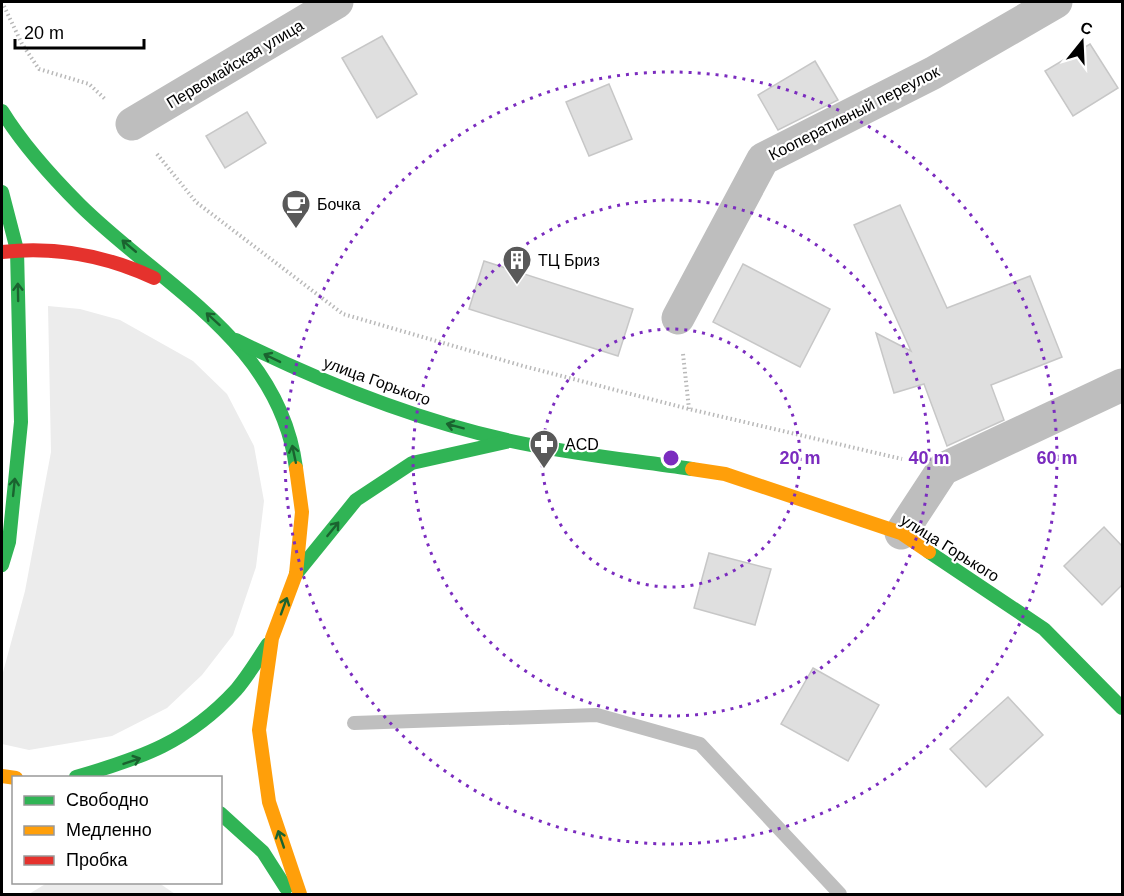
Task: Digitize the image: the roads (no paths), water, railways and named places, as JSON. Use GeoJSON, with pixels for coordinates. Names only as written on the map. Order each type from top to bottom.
{"type":"FeatureCollection","features":[{"type":"Feature","properties":{"kind":"main road"},"geometry":{"type":"LineString","coordinates":[[2,111],[15,132],[80,205],[236,340],[272,391],[294,450],[302,512],[296,574],[272,638],[259,730],[269,802],[300,894]]}},
{"type":"Feature","properties":{"kind":"main road"},"geometry":{"type":"LineString","coordinates":[[2,192],[17,250],[21,422],[9,542],[2,565]]}},
{"type":"Feature","properties":{"kind":"main road"},"geometry":{"type":"LineString","coordinates":[[2,252],[17,250],[78,252],[136,269],[190,298]]}},
{"type":"Feature","properties":{"kind":"main road","name":"улица Горького"},"geometry":{"type":"LineString","coordinates":[[236,340],[284,364],[409,413],[511,441],[725,474],[900,533],[1044,629],[1122,708]]}},
{"type":"Feature","properties":{"kind":"main road","name":"улица Горького"},"geometry":{"type":"LineString","coordinates":[[296,574],[356,501],[412,463],[511,441]]}},
{"type":"Feature","properties":{"kind":"main road"},"geometry":{"type":"LineString","coordinates":[[80,776],[136,760],[191,730],[237,689],[272,638]]}},
{"type":"Feature","properties":{"kind":"main road"},"geometry":{"type":"LineString","coordinates":[[222,815],[263,852],[290,894]]}},
{"type":"Feature","properties":{"kind":"street","name":"Первомайская улица"},"geometry":{"type":"LineString","coordinates":[[132,124],[336,2]]}},
{"type":"Feature","properties":{"kind":"street","name":"Кооперативный переулок"},"geometry":{"type":"LineString","coordinates":[[678,318],[763,159],[933,73],[1056,2]]}},
{"type":"Feature","properties":{"kind":"street"},"geometry":{"type":"LineString","coordinates":[[900,533],[944,469],[1122,385]]}},
{"type":"Feature","properties":{"kind":"waterway"},"geometry":{"type":"LineString","coordinates":[[354,723],[597,715],[700,744],[840,894]]}},
{"type":"Feature","properties":{"kind":"place","name":"Бочка"},"geometry":{"type":"Point","coordinates":[296,230]}},
{"type":"Feature","properties":{"kind":"place","name":"ТЦ Бриз"},"geometry":{"type":"Point","coordinates":[517,286]}},
{"type":"Feature","properties":{"kind":"place","name":"ACD"},"geometry":{"type":"Point","coordinates":[544,470]}}]}
